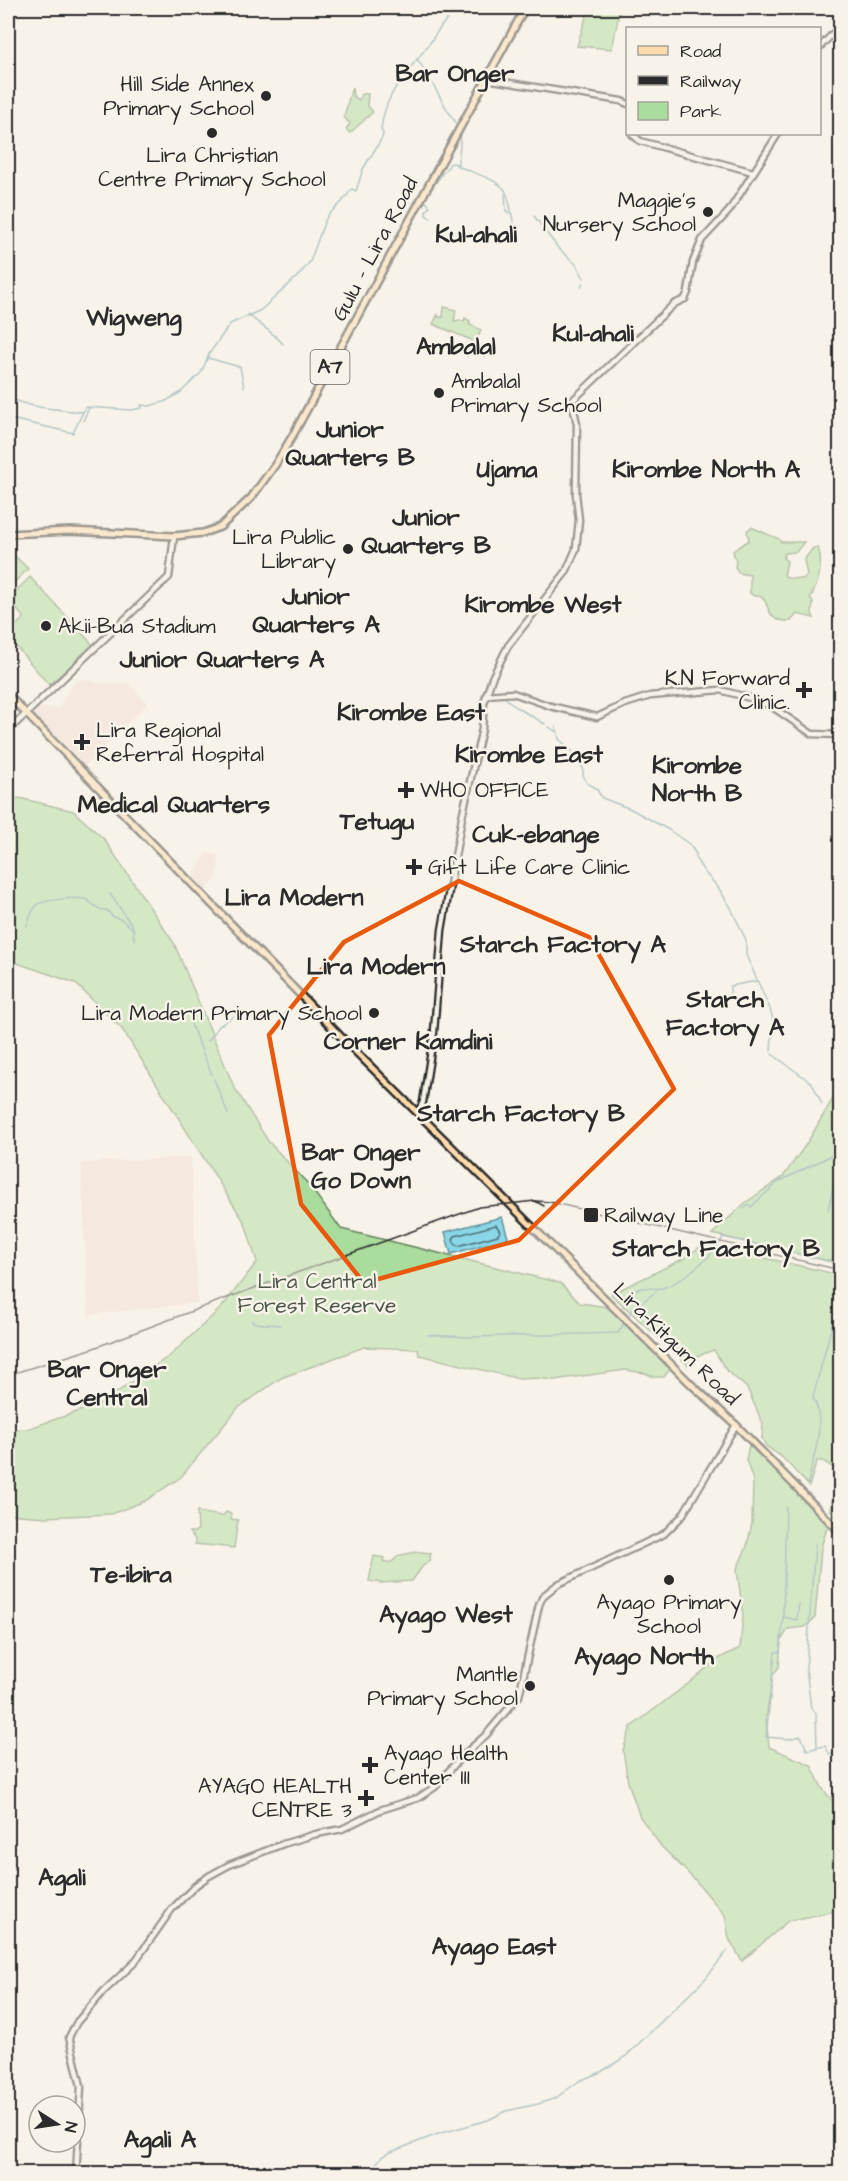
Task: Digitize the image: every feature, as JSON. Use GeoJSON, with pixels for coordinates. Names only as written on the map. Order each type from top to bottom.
{"type":"FeatureCollection","features":[{"type":"Feature","properties":{"kind":"main road","name":"Gulu - Lira Road"},"geometry":{"type":"LineString","coordinates":[[8,534],[70,531],[174,536],[203,533],[220,527],[250,498],[275,465],[525,8]]}},
{"type":"Feature","properties":{"kind":"main road","name":"Lira-Kitgum Road"},"geometry":{"type":"LineString","coordinates":[[8,695],[334,1030],[693,1386],[736,1425],[840,1532]]}},
{"type":"Feature","properties":{"kind":"street"},"geometry":{"type":"LineString","coordinates":[[821,45],[840,26]]}},
{"type":"Feature","properties":{"kind":"street"},"geometry":{"type":"LineString","coordinates":[[486,79],[626,104]]}},
{"type":"Feature","properties":{"kind":"street"},"geometry":{"type":"LineString","coordinates":[[633,135],[640,141],[753,172]]}},
{"type":"Feature","properties":{"kind":"street"},"geometry":{"type":"LineString","coordinates":[[418,1113],[423,1102],[434,1032],[440,944],[482,729],[486,695],[508,646],[566,572],[576,549],[579,520],[576,494],[577,424],[572,401],[674,303],[685,299],[690,287],[693,262],[699,245],[729,211],[777,135]]}},
{"type":"Feature","properties":{"kind":"street"},"geometry":{"type":"LineString","coordinates":[[8,731],[170,577],[174,536]]}},
{"type":"Feature","properties":{"kind":"street"},"geometry":{"type":"LineString","coordinates":[[486,695],[513,693],[550,706],[597,717],[650,696],[720,690],[764,703],[812,734],[840,735]]}},
{"type":"Feature","properties":{"kind":"street"},"geometry":{"type":"LineString","coordinates":[[76,2174],[81,2086],[69,2042],[70,2033],[104,1991],[134,1963],[172,1909],[196,1885],[222,1869],[283,1844],[346,1828],[380,1810],[418,1798],[435,1787],[465,1753],[486,1735],[519,1696],[532,1628],[543,1596],[550,1588],[566,1579],[664,1534],[682,1516],[736,1425]]}},
{"type":"Feature","properties":{"kind":"highlighted area"},"geometry":{"type":"Polygon","coordinates":[[[459,881],[589,937],[674,1089],[519,1240],[364,1283],[301,1204],[269,1035],[344,942],[459,881]]]}},
{"type":"Feature","properties":{"kind":"shaded area","name":"Lira Regional Referral Hospital"},"geometry":{"type":"Polygon","coordinates":[[[76,678],[79,681],[82,679],[100,683],[128,683],[148,703],[86,765],[78,765],[31,719],[35,708],[58,708],[76,678]]]}},
{"type":"Feature","properties":{"kind":"shaded area"},"geometry":{"type":"Polygon","coordinates":[[[207,852],[219,856],[217,878],[205,891],[192,879],[207,852]]]}},
{"type":"Feature","properties":{"kind":"shaded area"},"geometry":{"type":"Polygon","coordinates":[[[191,1157],[198,1303],[88,1315],[81,1163],[191,1157]]]}},
{"type":"Feature","properties":{"kind":"green space"},"geometry":{"type":"Polygon","coordinates":[[[589,8],[620,8],[612,49],[577,46],[589,8]]]}},
{"type":"Feature","properties":{"kind":"green space"},"geometry":{"type":"Polygon","coordinates":[[[352,87],[353,96],[359,100],[362,94],[368,94],[367,105],[373,112],[350,133],[346,129],[350,124],[344,117],[352,87]]]}},
{"type":"Feature","properties":{"kind":"green space"},"geometry":{"type":"Polygon","coordinates":[[[444,307],[456,310],[454,321],[464,322],[465,318],[470,321],[469,324],[481,330],[476,342],[433,324],[438,314],[438,317],[443,317],[444,307]]]}},
{"type":"Feature","properties":{"kind":"green space"},"geometry":{"type":"Polygon","coordinates":[[[751,527],[781,542],[804,542],[796,552],[785,553],[783,558],[787,561],[784,575],[788,578],[803,579],[807,575],[804,560],[813,548],[818,548],[819,574],[810,598],[813,603],[814,618],[797,614],[791,621],[778,620],[772,616],[762,598],[750,593],[750,575],[739,573],[735,567],[733,551],[749,540],[747,531],[751,527]]]}},
{"type":"Feature","properties":{"kind":"green space"},"geometry":{"type":"Polygon","coordinates":[[[8,549],[28,569],[8,588],[8,549]]]}},
{"type":"Feature","properties":{"kind":"green space","name":"Akii-Bua Stadium"},"geometry":{"type":"Polygon","coordinates":[[[30,577],[93,645],[49,685],[8,637],[8,633],[24,618],[8,599],[30,577]]]}},
{"type":"Feature","properties":{"kind":"green space","name":"Lira Central Forest Reserve"},"geometry":{"type":"Polygon","coordinates":[[[19,798],[73,811],[104,839],[174,943],[234,1087],[268,1141],[309,1185],[341,1229],[560,1283],[580,1303],[608,1307],[670,1369],[664,1377],[625,1370],[554,1380],[520,1379],[419,1355],[418,1349],[364,1347],[281,1378],[238,1408],[181,1477],[145,1501],[111,1514],[45,1517],[8,1514],[8,1430],[27,1429],[100,1404],[172,1354],[222,1307],[257,1262],[245,1223],[122,1029],[75,983],[8,960],[8,802],[19,798]]]}},
{"type":"Feature","properties":{"kind":"green space"},"geometry":{"type":"Polygon","coordinates":[[[840,1096],[840,1264],[712,1234],[745,1203],[783,1177],[807,1143],[834,1097],[840,1096]]]}},
{"type":"Feature","properties":{"kind":"green space"},"geometry":{"type":"Polygon","coordinates":[[[704,1244],[840,1275],[840,1513],[835,1517],[830,1509],[836,1486],[834,1468],[823,1461],[817,1461],[809,1486],[783,1458],[766,1446],[762,1438],[763,1424],[747,1388],[726,1370],[714,1350],[691,1358],[688,1365],[611,1294],[683,1259],[704,1244]]]}},
{"type":"Feature","properties":{"kind":"green space"},"geometry":{"type":"Polygon","coordinates":[[[749,1445],[828,1524],[821,1548],[815,1618],[805,1627],[788,1629],[781,1641],[779,1667],[773,1675],[766,1719],[769,1747],[811,1765],[822,1788],[840,1810],[840,1910],[788,1921],[742,1961],[729,1939],[725,1915],[696,1881],[661,1846],[640,1817],[628,1782],[623,1750],[631,1727],[716,1660],[740,1648],[743,1615],[737,1569],[747,1546],[752,1523],[753,1480],[746,1460],[749,1445]]]}},
{"type":"Feature","properties":{"kind":"green space"},"geometry":{"type":"Polygon","coordinates":[[[197,1511],[223,1516],[226,1512],[231,1514],[231,1519],[238,1520],[234,1548],[195,1544],[195,1539],[189,1532],[195,1532],[198,1529],[197,1511]]]}},
{"type":"Feature","properties":{"kind":"green space"},"geometry":{"type":"Polygon","coordinates":[[[421,1552],[431,1553],[429,1561],[412,1581],[381,1583],[369,1581],[374,1556],[385,1558],[383,1561],[390,1562],[398,1556],[421,1552]]]}},
{"type":"Feature","properties":{"kind":"water"},"geometry":{"type":"Polygon","coordinates":[[[502,1217],[508,1238],[451,1254],[445,1232],[502,1217]]]}},
{"type":"Feature","properties":{"kind":"waterway"},"geometry":{"type":"LineString","coordinates":[[8,397],[35,406],[83,412],[86,407],[132,410],[142,408],[141,405],[149,406],[164,402],[180,393],[201,373],[209,354],[230,324],[261,310],[310,262],[328,215],[352,189],[356,191],[363,169],[382,138],[384,115],[393,92],[454,9],[459,10],[460,8]]}},
{"type":"Feature","properties":{"kind":"waterway"},"geometry":{"type":"LineString","coordinates":[[417,59],[457,124]]}},
{"type":"Feature","properties":{"kind":"waterway"},"geometry":{"type":"LineString","coordinates":[[459,156],[461,132]]}},
{"type":"Feature","properties":{"kind":"waterway"},"geometry":{"type":"LineString","coordinates":[[446,169],[451,163],[458,164],[458,158]]}},
{"type":"Feature","properties":{"kind":"waterway"},"geometry":{"type":"LineString","coordinates":[[456,165],[503,187],[508,196],[515,228]]}},
{"type":"Feature","properties":{"kind":"waterway"},"geometry":{"type":"LineString","coordinates":[[431,218],[426,215],[430,206],[424,200],[444,171]]}},
{"type":"Feature","properties":{"kind":"waterway"},"geometry":{"type":"LineString","coordinates":[[505,194],[506,211],[512,214]]}},
{"type":"Feature","properties":{"kind":"waterway"},"geometry":{"type":"LineString","coordinates":[[534,216],[558,248],[576,264],[584,278]]}},
{"type":"Feature","properties":{"kind":"waterway"},"geometry":{"type":"LineString","coordinates":[[581,287],[583,282]]}},
{"type":"Feature","properties":{"kind":"waterway"},"geometry":{"type":"LineString","coordinates":[[248,314],[283,344]]}},
{"type":"Feature","properties":{"kind":"waterway"},"geometry":{"type":"LineString","coordinates":[[208,358],[240,367],[244,387]]}},
{"type":"Feature","properties":{"kind":"waterway"},"geometry":{"type":"LineString","coordinates":[[83,421],[89,408]]}},
{"type":"Feature","properties":{"kind":"waterway"},"geometry":{"type":"LineString","coordinates":[[8,415],[11,419],[73,433],[83,412]]}},
{"type":"Feature","properties":{"kind":"waterway"},"geometry":{"type":"LineString","coordinates":[[503,696],[516,707],[545,724]]}},
{"type":"Feature","properties":{"kind":"waterway"},"geometry":{"type":"LineString","coordinates":[[556,726],[559,739],[571,750],[583,768],[583,775],[587,783],[596,788],[602,798],[631,809],[669,830],[689,844],[696,854],[696,859],[705,873],[730,906],[746,940],[746,955],[773,1020],[771,1051]]}},
{"type":"Feature","properties":{"kind":"waterway"},"geometry":{"type":"LineString","coordinates":[[549,727],[558,733]]}},
{"type":"Feature","properties":{"kind":"waterway"},"geometry":{"type":"LineString","coordinates":[[110,894],[133,927],[134,940]]}},
{"type":"Feature","properties":{"kind":"waterway"},"geometry":{"type":"LineString","coordinates":[[27,926],[37,905],[54,900],[77,898],[87,900],[99,909],[107,910],[112,916],[122,920],[134,930]]}},
{"type":"Feature","properties":{"kind":"waterway"},"geometry":{"type":"LineString","coordinates":[[730,995],[730,986],[757,981]]}},
{"type":"Feature","properties":{"kind":"waterway"},"geometry":{"type":"LineString","coordinates":[[208,1041],[219,1026],[234,1016]]}},
{"type":"Feature","properties":{"kind":"waterway"},"geometry":{"type":"LineString","coordinates":[[190,1022],[212,1075]]}},
{"type":"Feature","properties":{"kind":"waterway"},"geometry":{"type":"LineString","coordinates":[[772,1054],[812,1083],[822,1104]]}},
{"type":"Feature","properties":{"kind":"waterway"},"geometry":{"type":"LineString","coordinates":[[214,1079],[228,1114]]}},
{"type":"Feature","properties":{"kind":"waterway"},"geometry":{"type":"LineString","coordinates":[[743,1209],[749,1205],[751,1207],[778,1182],[840,1151]]}},
{"type":"Feature","properties":{"kind":"waterway"},"geometry":{"type":"LineString","coordinates":[[828,1210],[840,1157]]}},
{"type":"Feature","properties":{"kind":"waterway"},"geometry":{"type":"LineString","coordinates":[[623,1307],[637,1289],[662,1288],[687,1274],[713,1251],[723,1237],[825,1260],[840,1259]]}},
{"type":"Feature","properties":{"kind":"waterway"},"geometry":{"type":"LineString","coordinates":[[628,1317],[632,1310],[658,1290]]}},
{"type":"Feature","properties":{"kind":"waterway"},"geometry":{"type":"LineString","coordinates":[[808,1483],[819,1429],[817,1407],[813,1397],[840,1295]]}},
{"type":"Feature","properties":{"kind":"waterway"},"geometry":{"type":"LineString","coordinates":[[251,1321],[280,1325]]}},
{"type":"Feature","properties":{"kind":"waterway"},"geometry":{"type":"LineString","coordinates":[[428,1335],[469,1337],[618,1333],[625,1322]]}},
{"type":"Feature","properties":{"kind":"waterway"},"geometry":{"type":"LineString","coordinates":[[783,1616],[786,1507]]}},
{"type":"Feature","properties":{"kind":"waterway"},"geometry":{"type":"LineString","coordinates":[[815,1544],[806,1669],[811,1708],[816,1713],[817,1748]]}},
{"type":"Feature","properties":{"kind":"waterway"},"geometry":{"type":"LineString","coordinates":[[799,1603],[797,1620],[783,1617],[780,1652],[775,1652],[766,1737],[788,1739],[801,1736],[807,1750],[825,1746],[830,1755],[838,1750]]}},
{"type":"Feature","properties":{"kind":"waterway"},"geometry":{"type":"LineString","coordinates":[[366,2174],[383,2156],[391,2152],[438,2134],[488,2120],[506,2111],[556,2098],[579,2081],[601,2072],[626,2056],[705,1979],[728,1950]]}},
{"type":"Feature","properties":{"kind":"railway"},"geometry":{"type":"LineString","coordinates":[[535,1201],[550,1202],[840,1270]]}},
{"type":"Feature","properties":{"kind":"railway"},"geometry":{"type":"LineString","coordinates":[[8,1375],[91,1349],[479,1207],[535,1201],[544,1206]]}},
{"type":"Feature","properties":{"kind":"place","name":"Hill Side Annex Primary School"},"geometry":{"type":"Point","coordinates":[266,96]}},
{"type":"Feature","properties":{"kind":"place","name":"Lira Christian Centre Primary School"},"geometry":{"type":"Point","coordinates":[212,133]}},
{"type":"Feature","properties":{"kind":"place","name":"Maggie's Nursery School"},"geometry":{"type":"Point","coordinates":[708,212]}},
{"type":"Feature","properties":{"kind":"place","name":"Ambalal Primary School"},"geometry":{"type":"Point","coordinates":[439,393]}},
{"type":"Feature","properties":{"kind":"place","name":"Lira Public Library"},"geometry":{"type":"Point","coordinates":[348,549]}},
{"type":"Feature","properties":{"kind":"place","name":"Akii-Bua Stadium"},"geometry":{"type":"Point","coordinates":[46,626]}},
{"type":"Feature","properties":{"kind":"place","name":"K.N Forward Clinic."},"geometry":{"type":"Point","coordinates":[804,690]}},
{"type":"Feature","properties":{"kind":"place","name":"Lira Regional Referral Hospital"},"geometry":{"type":"Point","coordinates":[82,742]}},
{"type":"Feature","properties":{"kind":"place","name":"WHO OFFICE"},"geometry":{"type":"Point","coordinates":[406,790]}},
{"type":"Feature","properties":{"kind":"place","name":"Gift Life Care Clinic"},"geometry":{"type":"Point","coordinates":[414,867]}},
{"type":"Feature","properties":{"kind":"place","name":"Lira Modern Primary School"},"geometry":{"type":"Point","coordinates":[374,1013]}},
{"type":"Feature","properties":{"kind":"place","name":"Railway Line"},"geometry":{"type":"Point","coordinates":[591,1215]}},
{"type":"Feature","properties":{"kind":"place","name":"Ayago Primary School"},"geometry":{"type":"Point","coordinates":[669,1580]}},
{"type":"Feature","properties":{"kind":"place","name":"Mantle Primary School"},"geometry":{"type":"Point","coordinates":[530,1686]}},
{"type":"Feature","properties":{"kind":"place","name":"Ayago Health Center III"},"geometry":{"type":"Point","coordinates":[370,1765]}},
{"type":"Feature","properties":{"kind":"place","name":"AYAGO HEALTH CENTRE 3"},"geometry":{"type":"Point","coordinates":[366,1798]}},
{"type":"Feature","properties":{"kind":"district","name":"Bar Onger"},"geometry":{"type":"Point","coordinates":[455,74]}},
{"type":"Feature","properties":{"kind":"district","name":"Kul-ahali"},"geometry":{"type":"Point","coordinates":[476,235]}},
{"type":"Feature","properties":{"kind":"district","name":"Wigweng"},"geometry":{"type":"Point","coordinates":[134,318]}},
{"type":"Feature","properties":{"kind":"district","name":"Kul-ahali"},"geometry":{"type":"Point","coordinates":[593,334]}},
{"type":"Feature","properties":{"kind":"district","name":"Ambalal"},"geometry":{"type":"Point","coordinates":[456,347]}},
{"type":"Feature","properties":{"kind":"district","name":"Junior Quarters B"},"geometry":{"type":"Point","coordinates":[350,444]}},
{"type":"Feature","properties":{"kind":"district","name":"Ujama"},"geometry":{"type":"Point","coordinates":[507,470]}},
{"type":"Feature","properties":{"kind":"district","name":"Kirombe North A"},"geometry":{"type":"Point","coordinates":[706,470]}},
{"type":"Feature","properties":{"kind":"district","name":"Junior Quarters B"},"geometry":{"type":"Point","coordinates":[426,532]}},
{"type":"Feature","properties":{"kind":"district","name":"Kirombe West"},"geometry":{"type":"Point","coordinates":[543,605]}},
{"type":"Feature","properties":{"kind":"district","name":"Junior Quarters A"},"geometry":{"type":"Point","coordinates":[316,611]}},
{"type":"Feature","properties":{"kind":"district","name":"Junior Quarters A"},"geometry":{"type":"Point","coordinates":[222,660]}},
{"type":"Feature","properties":{"kind":"district","name":"Kirombe East"},"geometry":{"type":"Point","coordinates":[411,713]}},
{"type":"Feature","properties":{"kind":"district","name":"Kirombe East"},"geometry":{"type":"Point","coordinates":[529,755]}},
{"type":"Feature","properties":{"kind":"district","name":"Kirombe North B"},"geometry":{"type":"Point","coordinates":[697,780]}},
{"type":"Feature","properties":{"kind":"district","name":"Medical Quarters"},"geometry":{"type":"Point","coordinates":[174,805]}},
{"type":"Feature","properties":{"kind":"district","name":"Tetugu"},"geometry":{"type":"Point","coordinates":[377,822]}},
{"type":"Feature","properties":{"kind":"district","name":"Cuk-ebange"},"geometry":{"type":"Point","coordinates":[536,835]}},
{"type":"Feature","properties":{"kind":"district","name":"Lira Modern"},"geometry":{"type":"Point","coordinates":[294,898]}},
{"type":"Feature","properties":{"kind":"district","name":"Starch Factory A"},"geometry":{"type":"Point","coordinates":[563,945]}},
{"type":"Feature","properties":{"kind":"district","name":"Lira Modern"},"geometry":{"type":"Point","coordinates":[376,967]}},
{"type":"Feature","properties":{"kind":"district","name":"Starch Factory A"},"geometry":{"type":"Point","coordinates":[725,1014]}},
{"type":"Feature","properties":{"kind":"district","name":"Corner Kamdini"},"geometry":{"type":"Point","coordinates":[408,1042]}},
{"type":"Feature","properties":{"kind":"district","name":"Starch Factory B"},"geometry":{"type":"Point","coordinates":[521,1114]}},
{"type":"Feature","properties":{"kind":"district","name":"Bar Onger Go Down"},"geometry":{"type":"Point","coordinates":[361,1167]}},
{"type":"Feature","properties":{"kind":"district","name":"Starch Factory B"},"geometry":{"type":"Point","coordinates":[716,1249]}},
{"type":"Feature","properties":{"kind":"district","name":"Bar Onger Central"},"geometry":{"type":"Point","coordinates":[107,1384]}},
{"type":"Feature","properties":{"kind":"district","name":"Te-ibira"},"geometry":{"type":"Point","coordinates":[131,1575]}},
{"type":"Feature","properties":{"kind":"district","name":"Ayago West"},"geometry":{"type":"Point","coordinates":[446,1615]}},
{"type":"Feature","properties":{"kind":"district","name":"Ayago North"},"geometry":{"type":"Point","coordinates":[644,1657]}},
{"type":"Feature","properties":{"kind":"district","name":"Agali"},"geometry":{"type":"Point","coordinates":[62,1878]}},
{"type":"Feature","properties":{"kind":"district","name":"Ayago East"},"geometry":{"type":"Point","coordinates":[494,1947]}},
{"type":"Feature","properties":{"kind":"district","name":"Agali A"},"geometry":{"type":"Point","coordinates":[160,2140]}}]}
